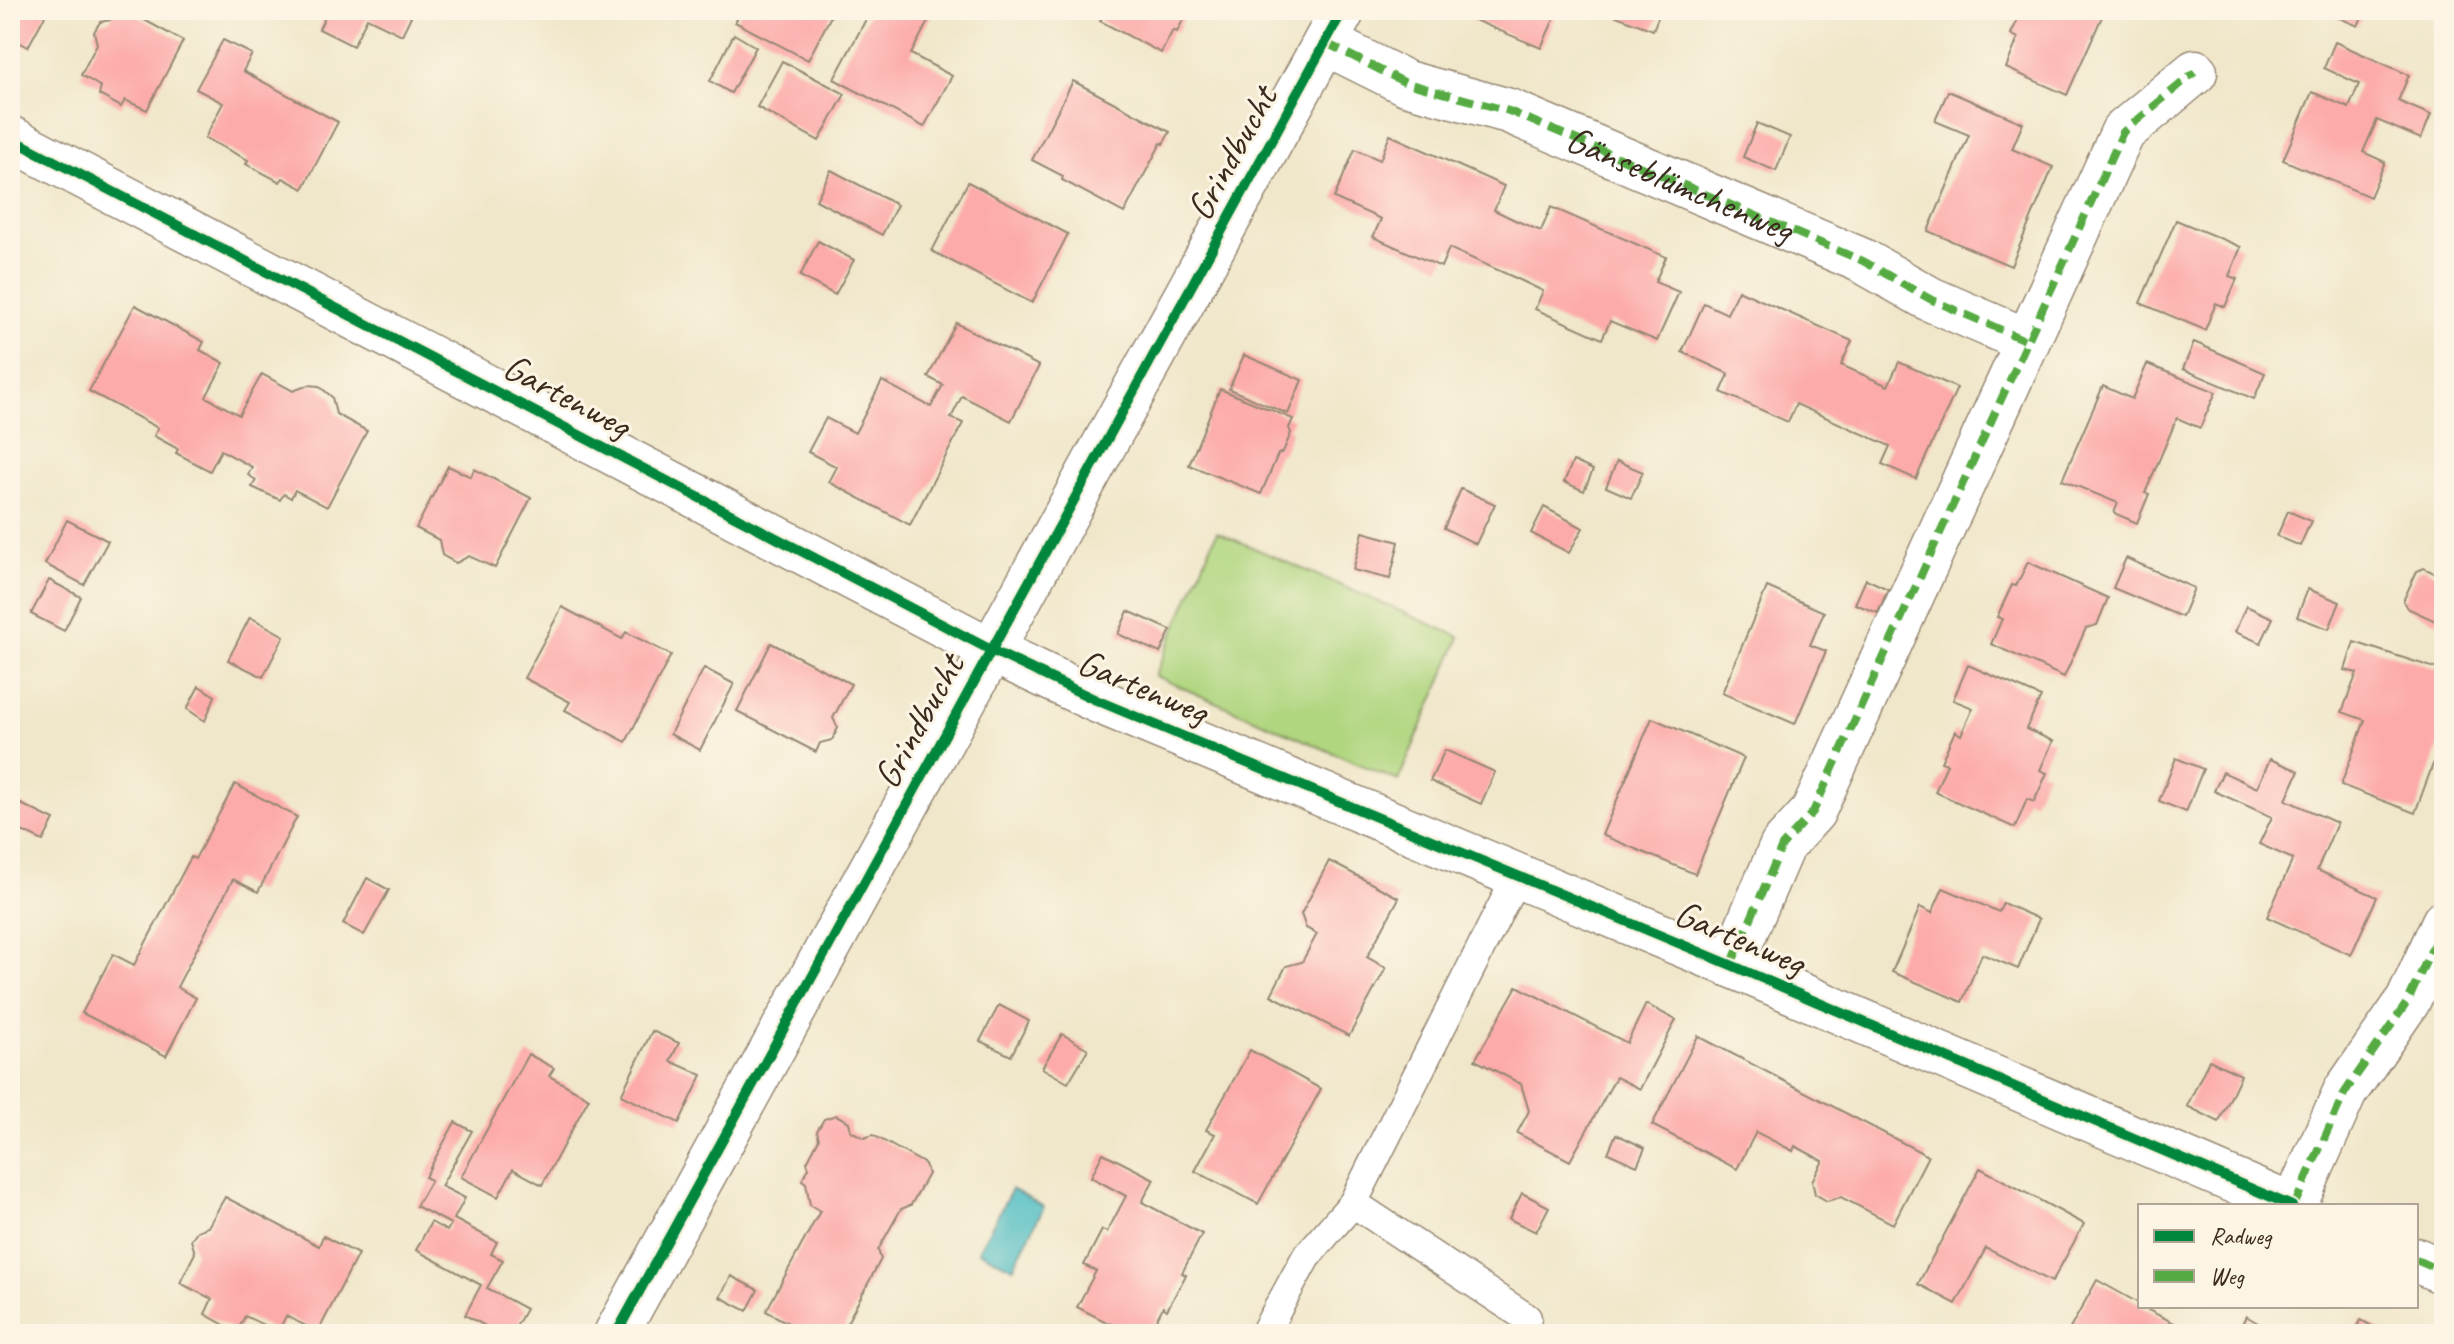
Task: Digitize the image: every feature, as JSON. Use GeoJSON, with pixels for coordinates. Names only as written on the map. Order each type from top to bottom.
{"type":"FeatureCollection","features":[{"type":"Feature","properties":{"kind":"street","name":"Gänseblümchenweg"},"geometry":{"type":"LineString","coordinates":[[1334,26],[1406,83],[1509,111],[1863,261],[1930,299],[2027,341]]}},
{"type":"Feature","properties":{"kind":"street","name":"Grindbucht"},"geometry":{"type":"LineString","coordinates":[[616,1334],[1334,26]]}},
{"type":"Feature","properties":{"kind":"street"},"geometry":{"type":"LineString","coordinates":[[1731,965],[1782,846],[1813,812],[2123,132],[2195,72]]}},
{"type":"Feature","properties":{"kind":"street","name":"Gartenweg"},"geometry":{"type":"LineString","coordinates":[[10,138],[991,650],[1096,700],[1731,965],[2288,1204]]}},
{"type":"Feature","properties":{"kind":"street"},"geometry":{"type":"LineString","coordinates":[[2294,1204],[2345,1092],[2408,1001],[2444,922]]}},
{"type":"Feature","properties":{"kind":"street"},"geometry":{"type":"LineString","coordinates":[[2418,1261],[2444,1272]]}},
{"type":"Feature","properties":{"kind":"lane"},"geometry":{"type":"LineString","coordinates":[[1264,1334],[1306,1257],[1353,1203],[1517,876]]}},
{"type":"Feature","properties":{"kind":"lane"},"geometry":{"type":"LineString","coordinates":[[1353,1203],[1527,1318]]}},
{"type":"Feature","properties":{"kind":"green space"},"geometry":{"type":"Polygon","coordinates":[[[1217,532],[1460,637],[1398,781],[1155,676],[1217,532]]]}},
{"type":"Feature","properties":{"kind":"water"},"geometry":{"type":"Polygon","coordinates":[[[1012,1189],[1044,1207],[1013,1268],[978,1251],[1012,1189]]]}},
{"type":"Feature","properties":{"kind":"building"},"geometry":{"type":"Polygon","coordinates":[[[10,10],[48,10],[28,47],[10,37],[10,10]]]}},
{"type":"Feature","properties":{"kind":"building"},"geometry":{"type":"Polygon","coordinates":[[[115,10],[126,10],[183,41],[147,110],[125,100],[121,107],[99,95],[101,87],[81,75],[97,44],[94,32],[100,22],[110,20],[115,10]]]}},
{"type":"Feature","properties":{"kind":"building"},"geometry":{"type":"Polygon","coordinates":[[[328,10],[414,10],[402,35],[367,18],[353,46],[319,29],[328,10]]]}},
{"type":"Feature","properties":{"kind":"building"},"geometry":{"type":"Polygon","coordinates":[[[742,10],[823,10],[832,14],[808,60],[735,22],[742,10]]]}},
{"type":"Feature","properties":{"kind":"building"},"geometry":{"type":"Polygon","coordinates":[[[871,10],[934,10],[911,54],[952,76],[924,127],[834,79],[871,10]]]}},
{"type":"Feature","properties":{"kind":"building"},"geometry":{"type":"Polygon","coordinates":[[[1097,10],[1188,10],[1161,53],[1100,21],[1104,14],[1097,10]]]}},
{"type":"Feature","properties":{"kind":"building"},"geometry":{"type":"Polygon","coordinates":[[[1469,10],[1558,10],[1541,48],[1467,17],[1469,10]]]}},
{"type":"Feature","properties":{"kind":"building"},"geometry":{"type":"Polygon","coordinates":[[[1613,10],[1661,10],[1653,30],[1611,14],[1613,10]]]}},
{"type":"Feature","properties":{"kind":"building"},"geometry":{"type":"Polygon","coordinates":[[[2022,10],[2105,10],[2067,95],[2006,68],[2018,38],[2011,34],[2022,10]]]}},
{"type":"Feature","properties":{"kind":"building"},"geometry":{"type":"Polygon","coordinates":[[[2321,10],[2365,10],[2358,26],[2321,10]]]}},
{"type":"Feature","properties":{"kind":"building"},"geometry":{"type":"Polygon","coordinates":[[[734,34],[756,47],[731,93],[710,81],[734,34]]]}},
{"type":"Feature","properties":{"kind":"building"},"geometry":{"type":"Polygon","coordinates":[[[223,40],[252,54],[243,71],[338,122],[303,189],[283,178],[280,182],[246,164],[248,160],[205,138],[223,103],[196,89],[223,40]]]}},
{"type":"Feature","properties":{"kind":"building"},"geometry":{"type":"Polygon","coordinates":[[[2335,42],[2409,75],[2398,101],[2431,115],[2421,139],[2377,120],[2363,152],[2385,162],[2370,197],[2283,160],[2312,92],[2349,108],[2359,84],[2324,68],[2335,42]]]}},
{"type":"Feature","properties":{"kind":"building"},"geometry":{"type":"Polygon","coordinates":[[[782,61],[845,94],[819,141],[757,107],[782,61]]]}},
{"type":"Feature","properties":{"kind":"building"},"geometry":{"type":"Polygon","coordinates":[[[1073,81],[1170,132],[1124,213],[1032,160],[1073,81]]]}},
{"type":"Feature","properties":{"kind":"building"},"geometry":{"type":"Polygon","coordinates":[[[1948,91],[2023,123],[2012,149],[2053,167],[2011,266],[1928,231],[1969,135],[1935,121],[1948,91]]]}},
{"type":"Feature","properties":{"kind":"building"},"geometry":{"type":"Polygon","coordinates":[[[1757,123],[1790,137],[1776,171],[1743,157],[1757,123]]]}},
{"type":"Feature","properties":{"kind":"building"},"geometry":{"type":"Polygon","coordinates":[[[1390,135],[1504,186],[1494,210],[1517,221],[1541,231],[1551,207],[1666,257],[1655,282],[1679,292],[1657,341],[1610,321],[1602,339],[1535,309],[1543,291],[1449,248],[1441,267],[1373,237],[1381,219],[1334,198],[1355,149],[1380,160],[1390,135]]]}},
{"type":"Feature","properties":{"kind":"building"},"geometry":{"type":"Polygon","coordinates":[[[831,170],[897,205],[882,235],[816,200],[831,170]]]}},
{"type":"Feature","properties":{"kind":"building"},"geometry":{"type":"Polygon","coordinates":[[[968,182],[1068,234],[1032,303],[932,251],[968,182]]]}},
{"type":"Feature","properties":{"kind":"building"},"geometry":{"type":"Polygon","coordinates":[[[2176,220],[2241,247],[2229,276],[2237,279],[2225,307],[2216,303],[2205,330],[2140,303],[2176,220]]]}},
{"type":"Feature","properties":{"kind":"building"},"geometry":{"type":"Polygon","coordinates":[[[818,241],[854,260],[835,295],[800,276],[818,241]]]}},
{"type":"Feature","properties":{"kind":"building"},"geometry":{"type":"Polygon","coordinates":[[[1738,290],[1852,341],[1841,365],[1888,386],[1899,362],[1957,388],[1916,479],[1882,464],[1890,446],[1796,404],[1788,422],[1721,392],[1729,374],[1682,352],[1704,303],[1727,314],[1738,290]]]}},
{"type":"Feature","properties":{"kind":"building"},"geometry":{"type":"Polygon","coordinates":[[[135,305],[204,342],[200,350],[224,363],[206,397],[239,415],[262,374],[293,391],[309,385],[319,386],[332,397],[336,414],[367,431],[327,507],[295,490],[291,498],[284,494],[280,500],[252,487],[256,480],[248,475],[252,467],[221,450],[210,471],[176,453],[178,449],[154,436],[158,428],[89,391],[135,305]]]}},
{"type":"Feature","properties":{"kind":"building"},"geometry":{"type":"Polygon","coordinates":[[[956,323],[1039,366],[1011,421],[962,396],[951,418],[963,423],[910,525],[829,482],[837,467],[808,452],[826,418],[855,433],[882,381],[931,407],[943,385],[928,377],[956,323]]]}},
{"type":"Feature","properties":{"kind":"building"},"geometry":{"type":"Polygon","coordinates":[[[2194,342],[2265,373],[2254,399],[2183,369],[2194,342]]]}},
{"type":"Feature","properties":{"kind":"building"},"geometry":{"type":"Polygon","coordinates":[[[1244,355],[1302,380],[1288,414],[1229,389],[1244,355]]]}},
{"type":"Feature","properties":{"kind":"building"},"geometry":{"type":"Polygon","coordinates":[[[2147,364],[2216,392],[2200,428],[2177,418],[2145,493],[2149,494],[2137,523],[2114,513],[2118,503],[2062,480],[2103,386],[2132,399],[2147,364]]]}},
{"type":"Feature","properties":{"kind":"building"},"geometry":{"type":"Polygon","coordinates":[[[1220,389],[1293,419],[1283,452],[1278,454],[1261,494],[1189,465],[1220,389]]]}},
{"type":"Feature","properties":{"kind":"building"},"geometry":{"type":"Polygon","coordinates":[[[1573,461],[1593,470],[1584,491],[1564,482],[1573,461]]]}},
{"type":"Feature","properties":{"kind":"building"},"geometry":{"type":"Polygon","coordinates":[[[1617,461],[1643,472],[1631,498],[1606,487],[1617,461]]]}},
{"type":"Feature","properties":{"kind":"building"},"geometry":{"type":"Polygon","coordinates":[[[448,466],[471,477],[474,469],[531,498],[495,568],[469,556],[456,563],[442,555],[439,540],[416,528],[448,466]]]}},
{"type":"Feature","properties":{"kind":"building"},"geometry":{"type":"Polygon","coordinates":[[[1461,489],[1495,504],[1476,544],[1444,528],[1461,489]]]}},
{"type":"Feature","properties":{"kind":"building"},"geometry":{"type":"Polygon","coordinates":[[[1544,507],[1583,528],[1569,553],[1531,533],[1544,507]]]}},
{"type":"Feature","properties":{"kind":"building"},"geometry":{"type":"Polygon","coordinates":[[[2288,511],[2311,521],[2300,546],[2277,536],[2288,511]]]}},
{"type":"Feature","properties":{"kind":"building"},"geometry":{"type":"Polygon","coordinates":[[[67,520],[108,541],[84,585],[45,564],[67,520]]]}},
{"type":"Feature","properties":{"kind":"building"},"geometry":{"type":"Polygon","coordinates":[[[1363,532],[1399,542],[1390,579],[1353,570],[1363,532]]]}},
{"type":"Feature","properties":{"kind":"building"},"geometry":{"type":"Polygon","coordinates":[[[2444,556],[2444,625],[2407,608],[2403,601],[2417,571],[2424,568],[2436,574],[2444,556]]]}},
{"type":"Feature","properties":{"kind":"building"},"geometry":{"type":"Polygon","coordinates":[[[2126,558],[2194,588],[2182,617],[2113,588],[2126,558]]]}},
{"type":"Feature","properties":{"kind":"building"},"geometry":{"type":"Polygon","coordinates":[[[2028,562],[2108,598],[2097,625],[2086,628],[2064,677],[1991,644],[2002,619],[1997,617],[2012,585],[2016,586],[2028,562]]]}},
{"type":"Feature","properties":{"kind":"building"},"geometry":{"type":"Polygon","coordinates":[[[1866,579],[1888,589],[1878,613],[1855,604],[1866,579]]]}},
{"type":"Feature","properties":{"kind":"building"},"geometry":{"type":"Polygon","coordinates":[[[49,580],[81,597],[64,631],[31,614],[49,580]]]}},
{"type":"Feature","properties":{"kind":"building"},"geometry":{"type":"Polygon","coordinates":[[[1767,587],[1824,612],[1810,645],[1826,651],[1795,724],[1722,693],[1767,587]]]}},
{"type":"Feature","properties":{"kind":"building"},"geometry":{"type":"Polygon","coordinates":[[[2308,589],[2340,602],[2329,629],[2297,617],[2308,589]]]}},
{"type":"Feature","properties":{"kind":"building"},"geometry":{"type":"Polygon","coordinates":[[[2246,606],[2273,618],[2261,643],[2235,632],[2246,606]]]}},
{"type":"Feature","properties":{"kind":"building"},"geometry":{"type":"Polygon","coordinates":[[[562,607],[622,639],[626,632],[671,655],[626,742],[565,710],[570,702],[524,678],[562,607]]]}},
{"type":"Feature","properties":{"kind":"building"},"geometry":{"type":"Polygon","coordinates":[[[1128,611],[1171,630],[1160,653],[1118,634],[1128,611]]]}},
{"type":"Feature","properties":{"kind":"building"},"geometry":{"type":"Polygon","coordinates":[[[250,617],[284,636],[263,677],[228,660],[250,617]]]}},
{"type":"Feature","properties":{"kind":"building"},"geometry":{"type":"Polygon","coordinates":[[[2354,642],[2444,671],[2444,734],[2415,813],[2341,785],[2365,720],[2342,712],[2357,673],[2345,670],[2354,642]]]}},
{"type":"Feature","properties":{"kind":"building"},"geometry":{"type":"Polygon","coordinates":[[[771,643],[851,684],[833,718],[838,728],[832,740],[820,743],[816,752],[737,711],[771,643]]]}},
{"type":"Feature","properties":{"kind":"building"},"geometry":{"type":"Polygon","coordinates":[[[1968,665],[2041,697],[2026,729],[2053,741],[2040,770],[2047,773],[2034,802],[2027,799],[2015,828],[1935,792],[1947,764],[1941,762],[1955,731],[1961,735],[1973,708],[1953,700],[1968,665]]]}},
{"type":"Feature","properties":{"kind":"building"},"geometry":{"type":"Polygon","coordinates":[[[704,668],[734,684],[700,750],[670,734],[704,668]]]}},
{"type":"Feature","properties":{"kind":"building"},"geometry":{"type":"Polygon","coordinates":[[[199,686],[215,696],[205,721],[187,709],[199,686]]]}},
{"type":"Feature","properties":{"kind":"building"},"geometry":{"type":"Polygon","coordinates":[[[1652,718],[1744,758],[1695,874],[1602,835],[1652,718]]]}},
{"type":"Feature","properties":{"kind":"building"},"geometry":{"type":"Polygon","coordinates":[[[1445,750],[1495,772],[1481,804],[1430,781],[1445,750]]]}},
{"type":"Feature","properties":{"kind":"building"},"geometry":{"type":"Polygon","coordinates":[[[2176,758],[2203,769],[2186,812],[2159,801],[2176,758]]]}},
{"type":"Feature","properties":{"kind":"building"},"geometry":{"type":"Polygon","coordinates":[[[2270,759],[2299,771],[2286,800],[2337,823],[2317,870],[2377,897],[2351,955],[2267,917],[2293,859],[2259,844],[2272,817],[2214,791],[2223,772],[2257,788],[2270,759]]]}},
{"type":"Feature","properties":{"kind":"building"},"geometry":{"type":"Polygon","coordinates":[[[235,784],[297,817],[258,892],[233,879],[177,987],[196,998],[166,1056],[82,1013],[113,954],[134,965],[191,857],[195,859],[235,784]]]}},
{"type":"Feature","properties":{"kind":"building"},"geometry":{"type":"Polygon","coordinates":[[[21,804],[54,820],[43,841],[11,826],[21,804]]]}},
{"type":"Feature","properties":{"kind":"building"},"geometry":{"type":"Polygon","coordinates":[[[1329,861],[1399,898],[1367,957],[1386,968],[1349,1036],[1271,995],[1286,966],[1302,962],[1317,934],[1306,928],[1301,914],[1329,861]]]}},
{"type":"Feature","properties":{"kind":"building"},"geometry":{"type":"Polygon","coordinates":[[[367,878],[389,890],[364,935],[343,924],[367,878]]]}},
{"type":"Feature","properties":{"kind":"building"},"geometry":{"type":"Polygon","coordinates":[[[1943,888],[1999,912],[2003,903],[2039,919],[2018,969],[1982,954],[1962,1002],[1892,972],[1920,907],[1932,913],[1943,888]]]}},
{"type":"Feature","properties":{"kind":"building"},"geometry":{"type":"Polygon","coordinates":[[[1517,986],[1627,1043],[1646,1004],[1676,1020],[1640,1089],[1616,1077],[1570,1161],[1517,1133],[1529,1111],[1521,1084],[1475,1060],[1517,986]]]}},
{"type":"Feature","properties":{"kind":"building"},"geometry":{"type":"Polygon","coordinates":[[[999,1005],[1029,1021],[1011,1056],[980,1041],[999,1005]]]}},
{"type":"Feature","properties":{"kind":"building"},"geometry":{"type":"Polygon","coordinates":[[[652,1031],[679,1043],[670,1061],[702,1075],[679,1123],[621,1095],[652,1031]]]}},
{"type":"Feature","properties":{"kind":"building"},"geometry":{"type":"Polygon","coordinates":[[[1062,1034],[1088,1049],[1068,1083],[1042,1068],[1062,1034]]]}},
{"type":"Feature","properties":{"kind":"building"},"geometry":{"type":"Polygon","coordinates":[[[1698,1036],[1928,1156],[1893,1224],[1841,1197],[1827,1201],[1815,1194],[1812,1181],[1823,1161],[1795,1146],[1793,1151],[1756,1132],[1737,1169],[1652,1125],[1698,1036]]]}},
{"type":"Feature","properties":{"kind":"building"},"geometry":{"type":"Polygon","coordinates":[[[1250,1050],[1321,1089],[1258,1204],[1195,1171],[1215,1134],[1206,1130],[1250,1050]]]}},
{"type":"Feature","properties":{"kind":"building"},"geometry":{"type":"Polygon","coordinates":[[[528,1054],[554,1068],[549,1076],[589,1098],[542,1185],[513,1169],[498,1197],[461,1177],[528,1054]]]}},
{"type":"Feature","properties":{"kind":"building"},"geometry":{"type":"Polygon","coordinates":[[[2209,1060],[2241,1075],[2219,1122],[2187,1106],[2209,1060]]]}},
{"type":"Feature","properties":{"kind":"building"},"geometry":{"type":"Polygon","coordinates":[[[836,1115],[849,1122],[851,1131],[864,1138],[873,1135],[925,1164],[928,1174],[911,1205],[901,1209],[878,1250],[881,1259],[841,1334],[808,1334],[766,1311],[820,1211],[810,1205],[806,1183],[802,1180],[819,1139],[817,1131],[824,1119],[836,1115]]]}},
{"type":"Feature","properties":{"kind":"building"},"geometry":{"type":"Polygon","coordinates":[[[455,1122],[472,1131],[441,1186],[465,1198],[454,1219],[497,1242],[491,1254],[503,1260],[487,1288],[526,1309],[512,1334],[500,1334],[465,1315],[481,1285],[416,1250],[431,1222],[447,1231],[451,1224],[416,1206],[431,1180],[425,1177],[455,1122]]]}},
{"type":"Feature","properties":{"kind":"building"},"geometry":{"type":"Polygon","coordinates":[[[1616,1134],[1645,1148],[1637,1166],[1608,1153],[1616,1134]]]}},
{"type":"Feature","properties":{"kind":"building"},"geometry":{"type":"Polygon","coordinates":[[[1103,1153],[1154,1179],[1142,1202],[1202,1234],[1182,1273],[1186,1275],[1167,1310],[1163,1307],[1149,1334],[1130,1334],[1077,1307],[1096,1271],[1084,1265],[1102,1230],[1107,1232],[1126,1196],[1091,1177],[1103,1153]]]}},
{"type":"Feature","properties":{"kind":"building"},"geometry":{"type":"Polygon","coordinates":[[[1980,1168],[2084,1224],[2052,1282],[1986,1248],[1956,1304],[1918,1284],[1980,1168]]]}},
{"type":"Feature","properties":{"kind":"building"},"geometry":{"type":"Polygon","coordinates":[[[1522,1193],[1549,1207],[1536,1232],[1509,1219],[1522,1193]]]}},
{"type":"Feature","properties":{"kind":"building"},"geometry":{"type":"Polygon","coordinates":[[[225,1197],[319,1246],[323,1236],[358,1254],[318,1332],[286,1316],[278,1332],[245,1316],[237,1332],[205,1314],[212,1299],[180,1283],[195,1253],[191,1240],[197,1231],[208,1227],[225,1197]]]}},
{"type":"Feature","properties":{"kind":"building"},"geometry":{"type":"Polygon","coordinates":[[[731,1276],[758,1290],[747,1311],[720,1297],[731,1276]]]}},
{"type":"Feature","properties":{"kind":"building"},"geometry":{"type":"Polygon","coordinates":[[[2097,1280],[2138,1303],[2138,1308],[2144,1308],[2196,1334],[2067,1334],[2097,1280]]]}},
{"type":"Feature","properties":{"kind":"building"},"geometry":{"type":"Polygon","coordinates":[[[2246,1316],[2268,1329],[2266,1334],[2237,1334],[2246,1316]]]}},
{"type":"Feature","properties":{"kind":"building"},"geometry":{"type":"Polygon","coordinates":[[[2361,1320],[2387,1334],[2353,1334],[2361,1320]]]}},
{"type":"Feature","properties":{"kind":"marked path"},"geometry":{"type":"LineString","coordinates":[[1326,43],[1406,83],[1509,111],[1863,261],[1930,299],[2027,341]]}},
{"type":"Feature","properties":{"kind":"marked path"},"geometry":{"type":"LineString","coordinates":[[1731,965],[1782,846],[1813,812],[2123,132],[2195,72]]}},
{"type":"Feature","properties":{"kind":"marked path"},"geometry":{"type":"LineString","coordinates":[[2295,1204],[2345,1092],[2408,1001],[2444,922]]}},
{"type":"Feature","properties":{"kind":"marked path"},"geometry":{"type":"LineString","coordinates":[[2418,1261],[2444,1272]]}},
{"type":"Feature","properties":{"kind":"cycle path"},"geometry":{"type":"LineString","coordinates":[[616,1334],[1343,10]]}},
{"type":"Feature","properties":{"kind":"cycle path"},"geometry":{"type":"LineString","coordinates":[[10,138],[991,650],[1096,700],[1731,965],[2287,1204]]}}]}
